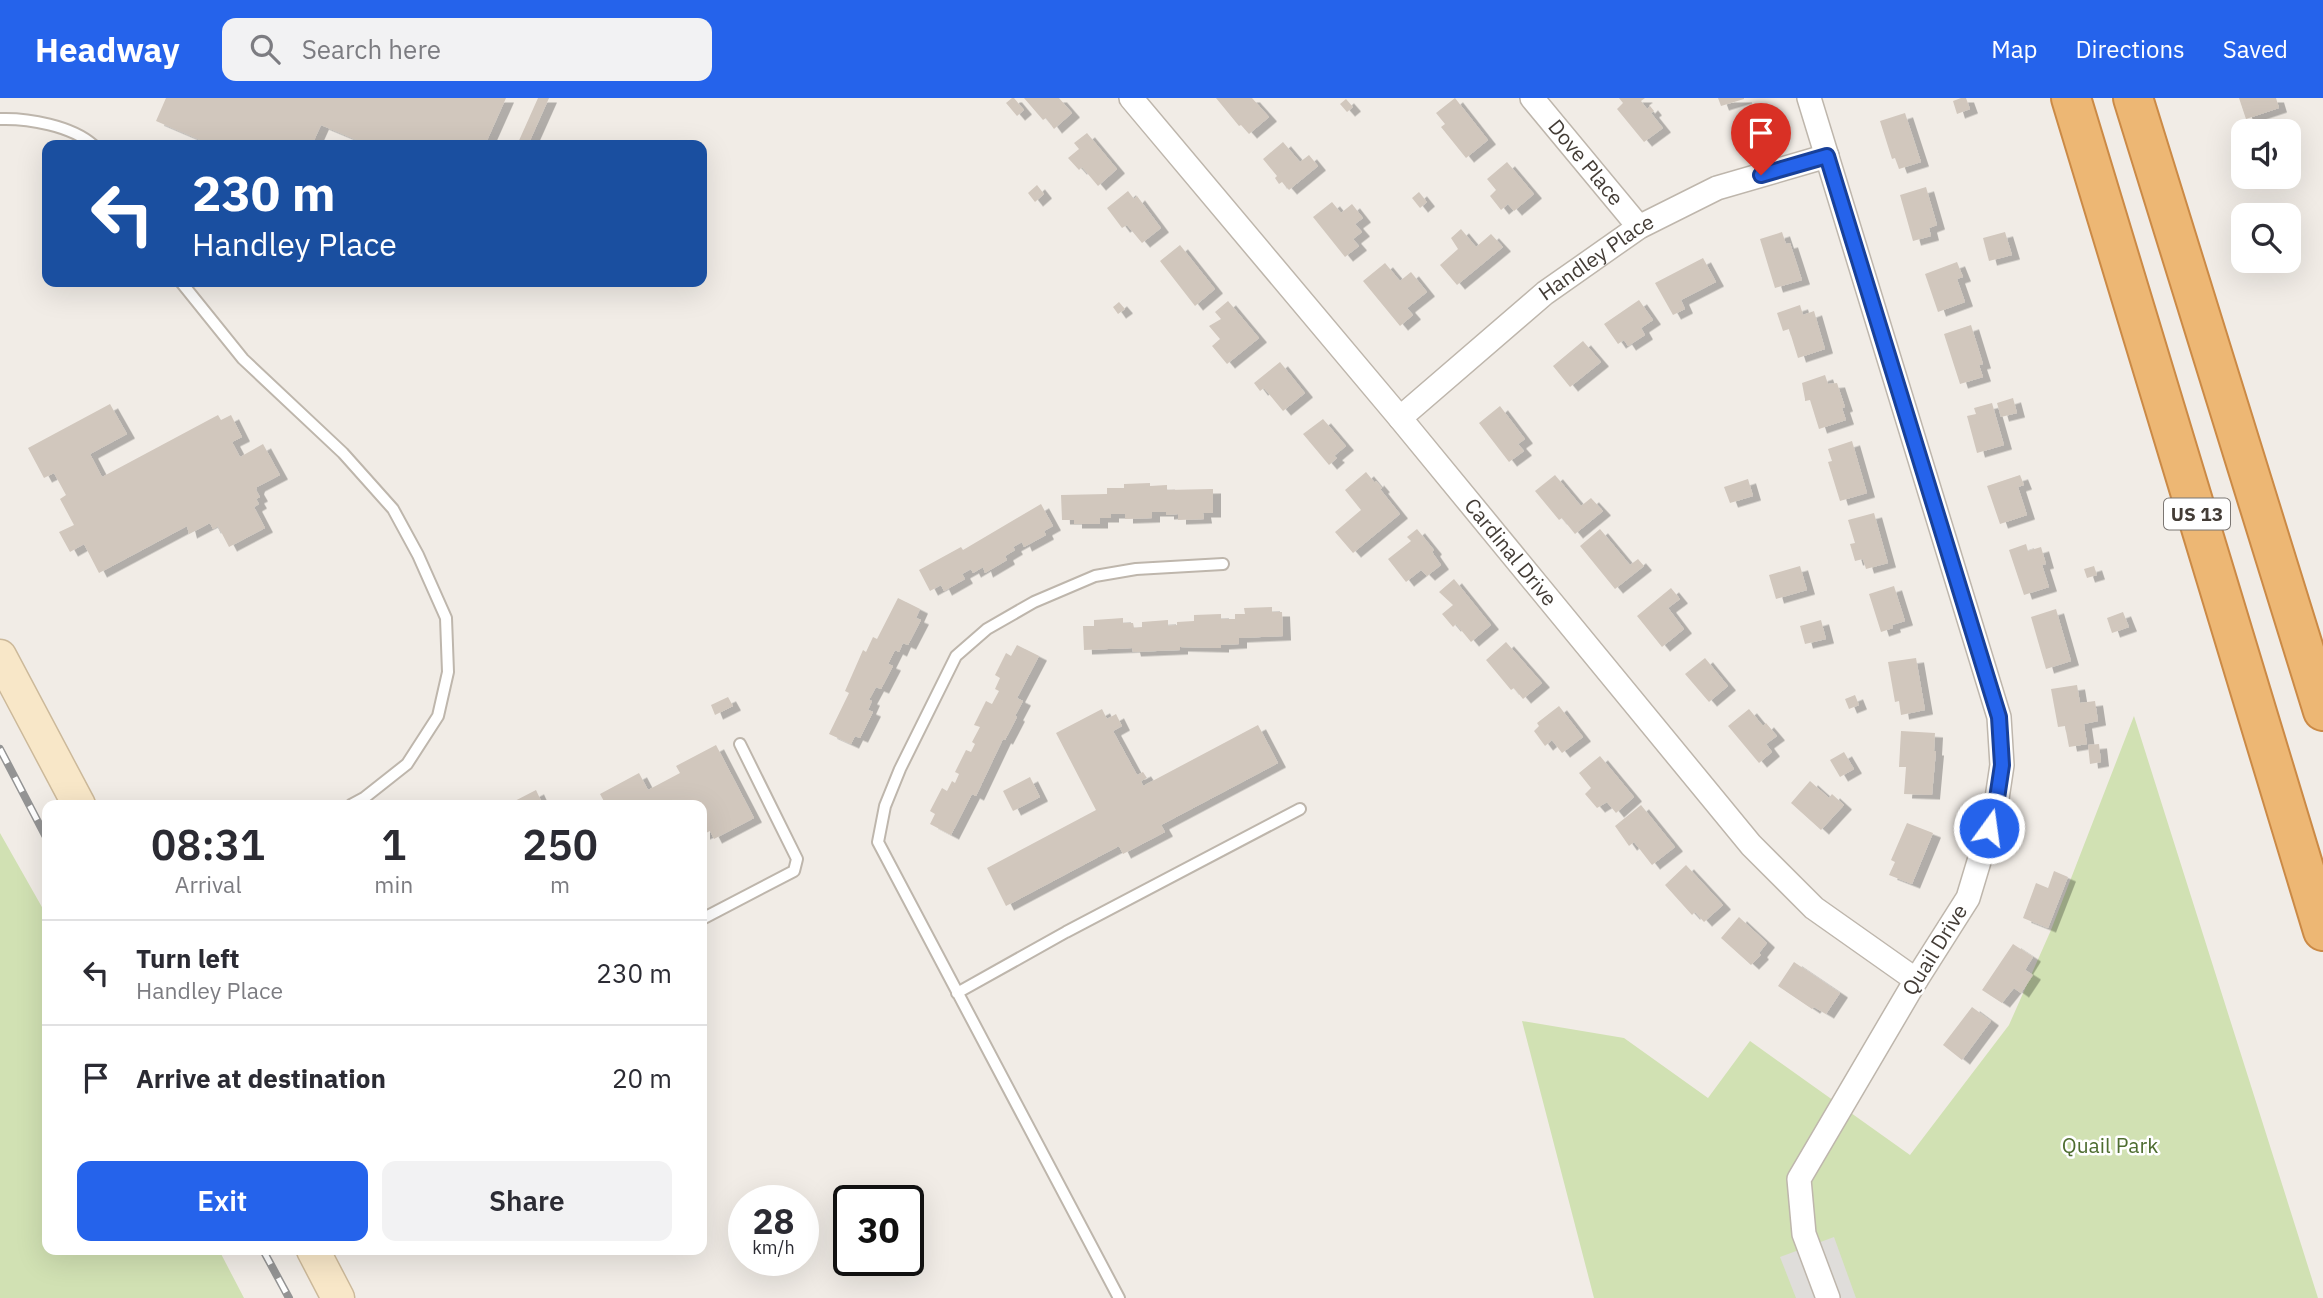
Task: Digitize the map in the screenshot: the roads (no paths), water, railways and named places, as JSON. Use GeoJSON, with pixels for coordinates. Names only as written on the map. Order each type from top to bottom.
{"type":"FeatureCollection","features":[{"type":"Feature","properties":{"kind":"highway","name":"US 13"},"geometry":{"type":"LineString","coordinates":[[2071,98],[2323,931]]}},
{"type":"Feature","properties":{"kind":"highway","name":"US 13"},"geometry":{"type":"LineString","coordinates":[[2133,98],[2323,711]]}},
{"type":"Feature","properties":{"kind":"street","name":"Cardinal Drive"},"geometry":{"type":"LineString","coordinates":[[1131,98],[1400,418],[1751,845],[1814,908],[1916,980]]}},
{"type":"Feature","properties":{"kind":"street","name":"Dove Place"},"geometry":{"type":"LineString","coordinates":[[1532,98],[1639,227]]}},
{"type":"Feature","properties":{"kind":"street","name":"Quail Drive"},"geometry":{"type":"LineString","coordinates":[[1809,98],[1999,717],[2002,765],[1996,805],[1968,898],[1916,980],[1799,1179],[1804,1234],[1828,1298]]}},
{"type":"Feature","properties":{"kind":"street","name":"Handley Place"},"geometry":{"type":"LineString","coordinates":[[1400,418],[1545,293],[1639,227],[1717,188],[1827,156]]}},
{"type":"Feature","properties":{"kind":"street"},"geometry":{"type":"LineString","coordinates":[[0,656],[76,800]]}},
{"type":"Feature","properties":{"kind":"street"},"geometry":{"type":"LineString","coordinates":[[316,1255],[338,1298]]}},
{"type":"Feature","properties":{"kind":"lane"},"geometry":{"type":"LineString","coordinates":[[0,120],[60,127],[84,140]]}},
{"type":"Feature","properties":{"kind":"lane"},"geometry":{"type":"LineString","coordinates":[[185,287],[243,359],[344,453],[393,509],[418,555],[446,618],[448,672],[438,716],[407,764],[360,800]]}},
{"type":"Feature","properties":{"kind":"lane"},"geometry":{"type":"LineString","coordinates":[[1119,1298],[878,842],[885,806],[900,769],[956,656],[987,629],[1034,602],[1094,576],[1136,569],[1223,564]]}},
{"type":"Feature","properties":{"kind":"lane"},"geometry":{"type":"LineString","coordinates":[[707,916],[794,871],[797,859],[740,744]]}},
{"type":"Feature","properties":{"kind":"lane"},"geometry":{"type":"LineString","coordinates":[[957,993],[1066,932],[1300,809]]}},
{"type":"Feature","properties":{"kind":"railway"},"geometry":{"type":"LineString","coordinates":[[0,749],[42,829]]}},
{"type":"Feature","properties":{"kind":"railway"},"geometry":{"type":"LineString","coordinates":[[266,1255],[289,1298]]}},
{"type":"Feature","properties":{"kind":"park label","name":"Quail Park"},"geometry":{"type":"Point","coordinates":[2110,1146]}}]}
